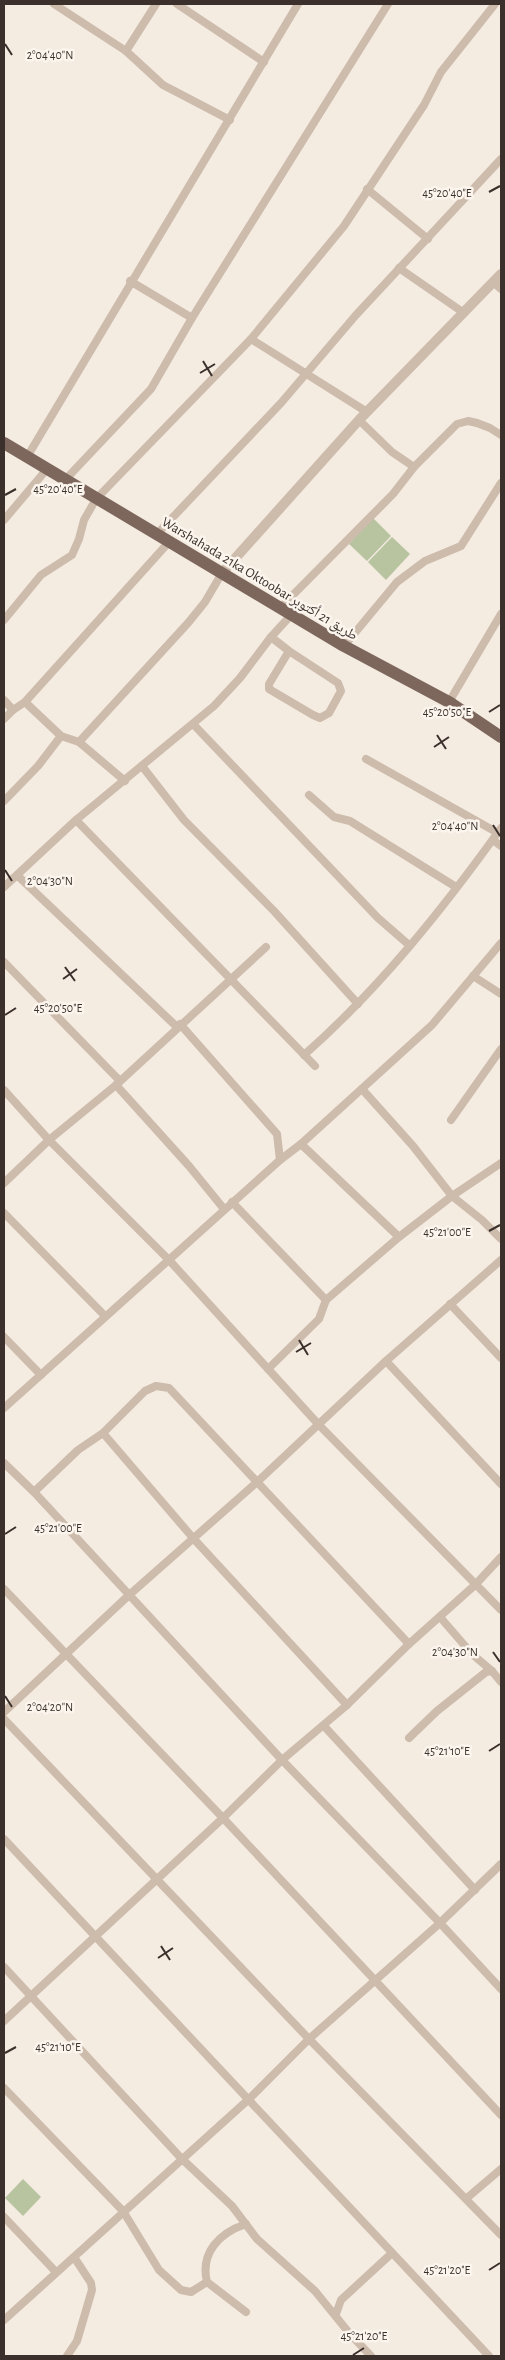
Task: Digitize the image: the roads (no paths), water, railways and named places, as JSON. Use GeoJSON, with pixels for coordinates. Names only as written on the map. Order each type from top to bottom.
{"type":"FeatureCollection","features":[{"type":"Feature","properties":{"kind":"main road","name":"Warshahada 21ka Oktoobar طريق 21 أكتوبر"},"geometry":{"type":"LineString","coordinates":[[4,443],[344,646],[449,702],[501,737]]}},
{"type":"Feature","properties":{"kind":"street"},"geometry":{"type":"LineString","coordinates":[[54,4],[126,51],[162,85],[230,120]]}},
{"type":"Feature","properties":{"kind":"street"},"geometry":{"type":"LineString","coordinates":[[126,51],[156,4]]}},
{"type":"Feature","properties":{"kind":"street"},"geometry":{"type":"LineString","coordinates":[[178,4],[264,62]]}},
{"type":"Feature","properties":{"kind":"street"},"geometry":{"type":"LineString","coordinates":[[26,457],[298,4]]}},
{"type":"Feature","properties":{"kind":"street"},"geometry":{"type":"LineString","coordinates":[[65,480],[151,388],[192,318],[388,4]]}},
{"type":"Feature","properties":{"kind":"street"},"geometry":{"type":"LineString","coordinates":[[4,620],[41,575],[72,555],[79,540],[84,520],[96,499],[251,339],[344,226],[424,105],[441,72],[495,4]]}},
{"type":"Feature","properties":{"kind":"street"},"geometry":{"type":"LineString","coordinates":[[157,534],[308,373],[399,268],[501,159]]}},
{"type":"Feature","properties":{"kind":"street"},"geometry":{"type":"LineString","coordinates":[[367,189],[428,239]]}},
{"type":"Feature","properties":{"kind":"street"},"geometry":{"type":"LineString","coordinates":[[399,268],[464,313]]}},
{"type":"Feature","properties":{"kind":"street"},"geometry":{"type":"LineString","coordinates":[[79,742],[188,623],[205,602],[222,573],[359,420],[464,313],[497,285],[501,274]]}},
{"type":"Feature","properties":{"kind":"street"},"geometry":{"type":"LineString","coordinates":[[130,281],[192,318]]}},
{"type":"Feature","properties":{"kind":"street"},"geometry":{"type":"LineString","coordinates":[[251,339],[308,373],[367,412]]}},
{"type":"Feature","properties":{"kind":"street"},"geometry":{"type":"LineString","coordinates":[[359,420],[392,452],[414,467]]}},
{"type":"Feature","properties":{"kind":"street"},"geometry":{"type":"LineString","coordinates":[[4,887],[76,820],[194,724],[240,678],[271,636],[286,611],[414,467],[458,424],[468,421],[476,423],[490,428],[501,436]]}},
{"type":"Feature","properties":{"kind":"street"},"geometry":{"type":"LineString","coordinates":[[4,520],[47,468]]}},
{"type":"Feature","properties":{"kind":"street"},"geometry":{"type":"LineString","coordinates":[[344,646],[397,582],[425,561],[461,546],[501,484]]}},
{"type":"Feature","properties":{"kind":"street"},"geometry":{"type":"LineString","coordinates":[[4,719],[25,702],[169,542]]}},
{"type":"Feature","properties":{"kind":"street"},"geometry":{"type":"LineString","coordinates":[[449,702],[501,614]]}},
{"type":"Feature","properties":{"kind":"street"},"geometry":{"type":"LineString","coordinates":[[271,636],[289,651],[338,683],[341,691],[329,714],[320,718],[269,689],[269,684],[289,651]]}},
{"type":"Feature","properties":{"kind":"street"},"geometry":{"type":"LineString","coordinates":[[4,700],[13,710]]}},
{"type":"Feature","properties":{"kind":"street"},"geometry":{"type":"LineString","coordinates":[[25,702],[61,736],[79,742],[125,781]]}},
{"type":"Feature","properties":{"kind":"street"},"geometry":{"type":"LineString","coordinates":[[194,724],[378,918],[409,945]]}},
{"type":"Feature","properties":{"kind":"street"},"geometry":{"type":"LineString","coordinates":[[4,801],[38,766],[61,736]]}},
{"type":"Feature","properties":{"kind":"street"},"geometry":{"type":"LineString","coordinates":[[366,759],[497,834],[501,846]]}},
{"type":"Feature","properties":{"kind":"street"},"geometry":{"type":"LineString","coordinates":[[142,766],[184,820],[274,910],[358,1004]]}},
{"type":"Feature","properties":{"kind":"street"},"geometry":{"type":"LineString","coordinates":[[309,795],[334,817],[350,821],[406,854],[456,887]]}},
{"type":"Feature","properties":{"kind":"street"},"geometry":{"type":"LineString","coordinates":[[76,820],[315,1066]]}},
{"type":"Feature","properties":{"kind":"street"},"geometry":{"type":"LineString","coordinates":[[304,1055],[358,1004],[409,945],[497,834]]}},
{"type":"Feature","properties":{"kind":"street"},"geometry":{"type":"LineString","coordinates":[[17,875],[178,1026],[277,1134],[280,1160]]}},
{"type":"Feature","properties":{"kind":"street"},"geometry":{"type":"LineString","coordinates":[[4,1408],[224,1209],[301,1144],[327,1118],[432,1025],[501,943]]}},
{"type":"Feature","properties":{"kind":"street"},"geometry":{"type":"LineString","coordinates":[[4,1182],[49,1140],[118,1083],[266,947]]}},
{"type":"Feature","properties":{"kind":"street"},"geometry":{"type":"LineString","coordinates":[[4,962],[118,1083],[224,1209]]}},
{"type":"Feature","properties":{"kind":"street"},"geometry":{"type":"LineString","coordinates":[[473,976],[501,994]]}},
{"type":"Feature","properties":{"kind":"street"},"geometry":{"type":"LineString","coordinates":[[450,1120],[501,1049]]}},
{"type":"Feature","properties":{"kind":"street"},"geometry":{"type":"LineString","coordinates":[[362,1089],[413,1146],[452,1196],[482,1220],[501,1239]]}},
{"type":"Feature","properties":{"kind":"street"},"geometry":{"type":"LineString","coordinates":[[4,1090],[49,1140],[168,1260],[319,1425],[501,1610]]}},
{"type":"Feature","properties":{"kind":"street"},"geometry":{"type":"LineString","coordinates":[[301,1144],[399,1237]]}},
{"type":"Feature","properties":{"kind":"street"},"geometry":{"type":"LineString","coordinates":[[268,1369],[319,1319],[326,1300],[399,1237],[452,1196],[501,1163]]}},
{"type":"Feature","properties":{"kind":"street"},"geometry":{"type":"LineString","coordinates":[[232,1202],[326,1300]]}},
{"type":"Feature","properties":{"kind":"street"},"geometry":{"type":"LineString","coordinates":[[4,1212],[105,1316]]}},
{"type":"Feature","properties":{"kind":"street"},"geometry":{"type":"LineString","coordinates":[[4,1712],[128,1596],[256,1483],[386,1361],[501,1260]]}},
{"type":"Feature","properties":{"kind":"street"},"geometry":{"type":"LineString","coordinates":[[450,1304],[501,1358]]}},
{"type":"Feature","properties":{"kind":"street"},"geometry":{"type":"LineString","coordinates":[[4,1337],[41,1375]]}},
{"type":"Feature","properties":{"kind":"street"},"geometry":{"type":"LineString","coordinates":[[386,1361],[501,1484]]}},
{"type":"Feature","properties":{"kind":"street"},"geometry":{"type":"LineString","coordinates":[[34,1492],[78,1450],[103,1433],[146,1391],[156,1386],[168,1388],[409,1644]]}},
{"type":"Feature","properties":{"kind":"street"},"geometry":{"type":"LineString","coordinates":[[103,1433],[193,1538],[347,1705]]}},
{"type":"Feature","properties":{"kind":"street"},"geometry":{"type":"LineString","coordinates":[[4,1463],[34,1492],[128,1596],[282,1760],[440,1923],[501,1989]]}},
{"type":"Feature","properties":{"kind":"street"},"geometry":{"type":"LineString","coordinates":[[4,2021],[223,1818],[282,1760],[347,1705],[409,1644],[475,1585],[501,1557]]}},
{"type":"Feature","properties":{"kind":"street"},"geometry":{"type":"LineString","coordinates":[[4,1589],[65,1656],[223,1818],[501,2115]]}},
{"type":"Feature","properties":{"kind":"street"},"geometry":{"type":"LineString","coordinates":[[440,1617],[472,1654],[492,1671],[501,1682]]}},
{"type":"Feature","properties":{"kind":"street"},"geometry":{"type":"LineString","coordinates":[[409,1738],[437,1711],[486,1672],[492,1671]]}},
{"type":"Feature","properties":{"kind":"street"},"geometry":{"type":"LineString","coordinates":[[4,1719],[309,2039],[467,2198],[501,2235]]}},
{"type":"Feature","properties":{"kind":"street"},"geometry":{"type":"LineString","coordinates":[[324,1726],[475,1890]]}},
{"type":"Feature","properties":{"kind":"street"},"geometry":{"type":"LineString","coordinates":[[4,1839],[490,2356]]}},
{"type":"Feature","properties":{"kind":"street"},"geometry":{"type":"LineString","coordinates":[[4,2320],[181,2158],[249,2099],[309,2039],[440,1923],[501,1864]]}},
{"type":"Feature","properties":{"kind":"street"},"geometry":{"type":"LineString","coordinates":[[494,1869],[501,1875]]}},
{"type":"Feature","properties":{"kind":"street"},"geometry":{"type":"LineString","coordinates":[[4,1968],[181,2158],[232,2206],[257,2239],[316,2291],[350,2334],[371,2356]]}},
{"type":"Feature","properties":{"kind":"street"},"geometry":{"type":"LineString","coordinates":[[4,2088],[123,2211],[155,2260],[159,2270],[181,2290],[190,2292],[207,2282]]}},
{"type":"Feature","properties":{"kind":"street"},"geometry":{"type":"LineString","coordinates":[[467,2198],[501,2169]]}},
{"type":"Feature","properties":{"kind":"street"},"geometry":{"type":"LineString","coordinates":[[4,2216],[56,2272]]}},
{"type":"Feature","properties":{"kind":"street"},"geometry":{"type":"LineString","coordinates":[[246,2224],[235,2228],[213,2245],[208,2254],[205,2274],[207,2282],[246,2312]]}},
{"type":"Feature","properties":{"kind":"street"},"geometry":{"type":"LineString","coordinates":[[336,2314],[341,2300],[392,2253]]}},
{"type":"Feature","properties":{"kind":"street"},"geometry":{"type":"LineString","coordinates":[[67,2356],[77,2341],[92,2290],[91,2283],[74,2257]]}}]}
